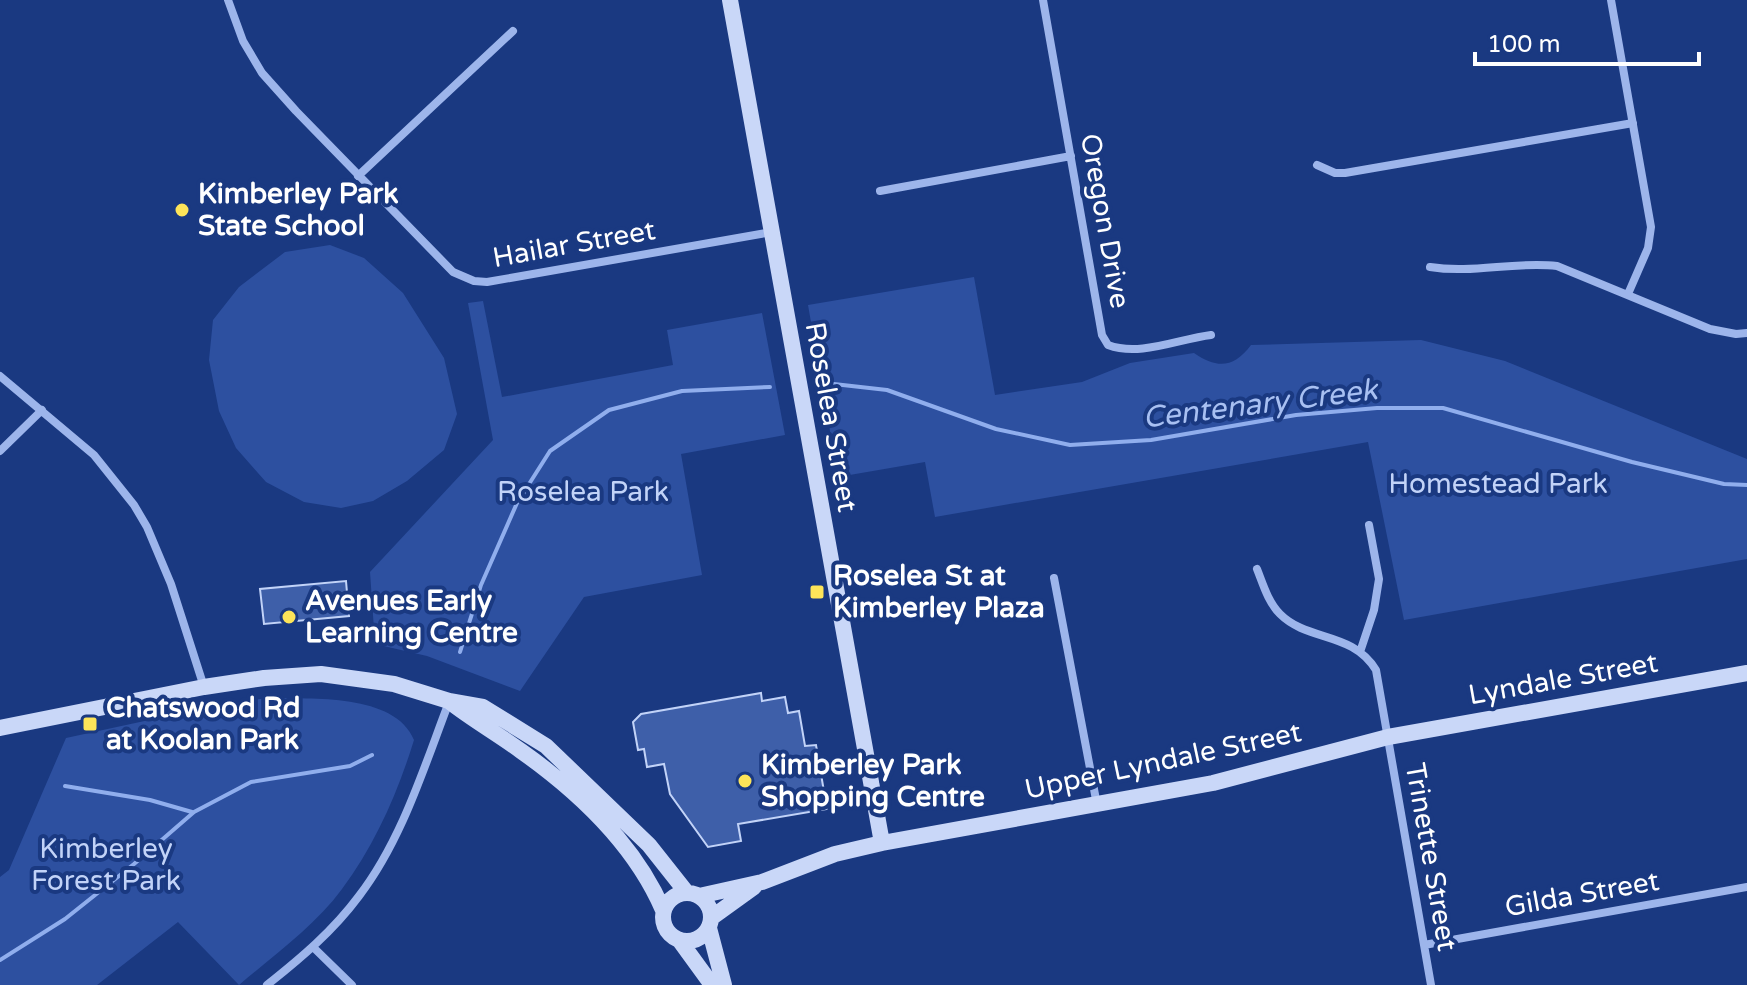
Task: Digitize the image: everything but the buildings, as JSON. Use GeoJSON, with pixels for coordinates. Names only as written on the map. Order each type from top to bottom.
{"type":"FeatureCollection","features":[{"type":"Feature","properties":{"kind":"street","name":"Hailar Street"},"geometry":{"type":"LineString","coordinates":[[228,0],[243,41],[262,73],[453,272],[474,281],[487,282],[772,232]]}},
{"type":"Feature","properties":{"kind":"street","name":"Roselea Street"},"geometry":{"type":"LineString","coordinates":[[730,0],[882,843]]}},
{"type":"Feature","properties":{"kind":"street","name":"Oregon Drive"},"geometry":{"type":"LineString","coordinates":[[1043,0],[1102,335],[1108,345],[1122,350],[1211,335]]}},
{"type":"Feature","properties":{"kind":"street"},"geometry":{"type":"LineString","coordinates":[[1611,0],[1651,227],[1648,248],[1628,294]]}},
{"type":"Feature","properties":{"kind":"street"},"geometry":{"type":"LineString","coordinates":[[358,176],[513,31]]}},
{"type":"Feature","properties":{"kind":"street"},"geometry":{"type":"LineString","coordinates":[[1317,165],[1335,173],[1345,173],[1633,123]]}},
{"type":"Feature","properties":{"kind":"street"},"geometry":{"type":"LineString","coordinates":[[880,191],[1071,156]]}},
{"type":"Feature","properties":{"kind":"street"},"geometry":{"type":"LineString","coordinates":[[1430,267],[1457,271],[1537,264],[1557,266],[1710,329],[1747,333]]}},
{"type":"Feature","properties":{"kind":"street"},"geometry":{"type":"LineString","coordinates":[[0,376],[94,455],[115,478],[141,516],[171,584],[204,687]]}},
{"type":"Feature","properties":{"kind":"street"},"geometry":{"type":"LineString","coordinates":[[0,451],[42,410]]}},
{"type":"Feature","properties":{"kind":"street"},"geometry":{"type":"LineString","coordinates":[[1257,569],[1269,598],[1280,614],[1301,628],[1340,639],[1360,652],[1374,610],[1379,579],[1369,525]]}},
{"type":"Feature","properties":{"kind":"street"},"geometry":{"type":"LineString","coordinates":[[1054,578],[1097,805]]}},
{"type":"Feature","properties":{"kind":"street","name":"Trinette Street"},"geometry":{"type":"LineString","coordinates":[[1360,652],[1376,670],[1431,985]]}},
{"type":"Feature","properties":{"kind":"street","name":"Lyndale Street"},"geometry":{"type":"LineString","coordinates":[[1388,737],[1747,673]]}},
{"type":"Feature","properties":{"kind":"street"},"geometry":{"type":"LineString","coordinates":[[0,728],[204,687],[264,678],[330,675],[394,684],[449,701],[483,707],[552,751],[649,845],[693,894],[708,905],[724,985]]}},
{"type":"Feature","properties":{"kind":"street"},"geometry":{"type":"LineString","coordinates":[[449,701],[480,726],[542,767],[619,838],[649,880],[663,910],[668,932],[680,941],[712,985]]}},
{"type":"Feature","properties":{"kind":"street"},"geometry":{"type":"LineString","coordinates":[[267,985],[314,948],[360,895],[375,872],[400,824],[449,701]]}},
{"type":"Feature","properties":{"kind":"street","name":"Upper Lyndale Street"},"geometry":{"type":"LineString","coordinates":[[693,894],[762,882],[835,854],[882,843],[1213,783],[1388,737]]}},
{"type":"Feature","properties":{"kind":"street"},"geometry":{"type":"LineString","coordinates":[[542,767],[552,751]]}},
{"type":"Feature","properties":{"kind":"street"},"geometry":{"type":"LineString","coordinates":[[542,767],[552,751]]}},
{"type":"Feature","properties":{"kind":"street","name":"Upper Lyndale Street"},"geometry":{"type":"LineString","coordinates":[[710,923],[762,882]]}},
{"type":"Feature","properties":{"kind":"street","name":"Gilda Street"},"geometry":{"type":"LineString","coordinates":[[1424,945],[1747,887]]}},
{"type":"Feature","properties":{"kind":"street"},"geometry":{"type":"LineString","coordinates":[[663,910],[672,897],[693,894]]}},
{"type":"Feature","properties":{"kind":"street"},"geometry":{"type":"LineString","coordinates":[[680,941],[697,939],[710,923]]}},
{"type":"Feature","properties":{"kind":"street"},"geometry":{"type":"LineString","coordinates":[[314,948],[352,985]]}},
{"type":"Feature","properties":{"kind":"green space"},"geometry":{"type":"Polygon","coordinates":[[[330,245],[364,258],[403,293],[444,358],[457,414],[444,450],[407,481],[373,501],[341,508],[304,502],[266,482],[236,448],[219,411],[209,360],[213,320],[239,287],[285,252],[330,245]]]}},
{"type":"Feature","properties":{"kind":"green space","name":"Homestead Park"},"geometry":{"type":"Polygon","coordinates":[[[974,277],[995,395],[1082,382],[1130,363],[1194,353],[1210,362],[1225,364],[1245,353],[1251,345],[1421,340],[1505,361],[1747,459],[1747,559],[1404,620],[1368,442],[935,517],[925,462],[838,477],[808,305],[974,277]]]}},
{"type":"Feature","properties":{"kind":"green space","name":"Roselea Park"},"geometry":{"type":"Polygon","coordinates":[[[483,301],[502,397],[673,365],[667,330],[762,313],[785,435],[681,454],[702,575],[584,597],[520,691],[427,656],[375,644],[370,572],[493,440],[468,303],[483,301]]]}},
{"type":"Feature","properties":{"kind":"green space","name":"Kimberley Forest Park"},"geometry":{"type":"Polygon","coordinates":[[[268,698],[328,699],[371,706],[404,725],[414,740],[401,779],[375,836],[331,903],[294,940],[239,985],[178,922],[97,985],[0,985],[0,877],[9,870],[66,738],[223,704],[268,698]]]}},
{"type":"Feature","properties":{"kind":"waterway","name":"Centenary Creek"},"geometry":{"type":"LineString","coordinates":[[825,383],[887,390],[996,429],[1070,445],[1151,440],[1296,415],[1377,408],[1443,408],[1632,462],[1724,484],[1747,485]]}},
{"type":"Feature","properties":{"kind":"waterway","name":"Centenary Creek"},"geometry":{"type":"LineString","coordinates":[[460,652],[481,585],[517,503],[550,451],[609,410],[682,391],[770,387]]}},
{"type":"Feature","properties":{"kind":"waterway","name":"Centenary Creek"},"geometry":{"type":"LineString","coordinates":[[0,960],[65,919],[194,812],[251,782],[350,766],[372,755]]}},
{"type":"Feature","properties":{"kind":"waterway"},"geometry":{"type":"LineString","coordinates":[[65,786],[150,800],[192,812]]}},
{"type":"Feature","properties":{"kind":"place","name":"Kimberley Park State School"},"geometry":{"type":"Point","coordinates":[182,210]}},
{"type":"Feature","properties":{"kind":"place","name":"Roselea St at Kimberley Plaza"},"geometry":{"type":"Point","coordinates":[817,592]}},
{"type":"Feature","properties":{"kind":"place","name":"Avenues Early Learning Centre"},"geometry":{"type":"Point","coordinates":[289,617]}},
{"type":"Feature","properties":{"kind":"place","name":"Chatswood Rd at Koolan Park"},"geometry":{"type":"Point","coordinates":[90,724]}},
{"type":"Feature","properties":{"kind":"place","name":"Kimberley Park Shopping Centre"},"geometry":{"type":"Point","coordinates":[745,781]}}]}
